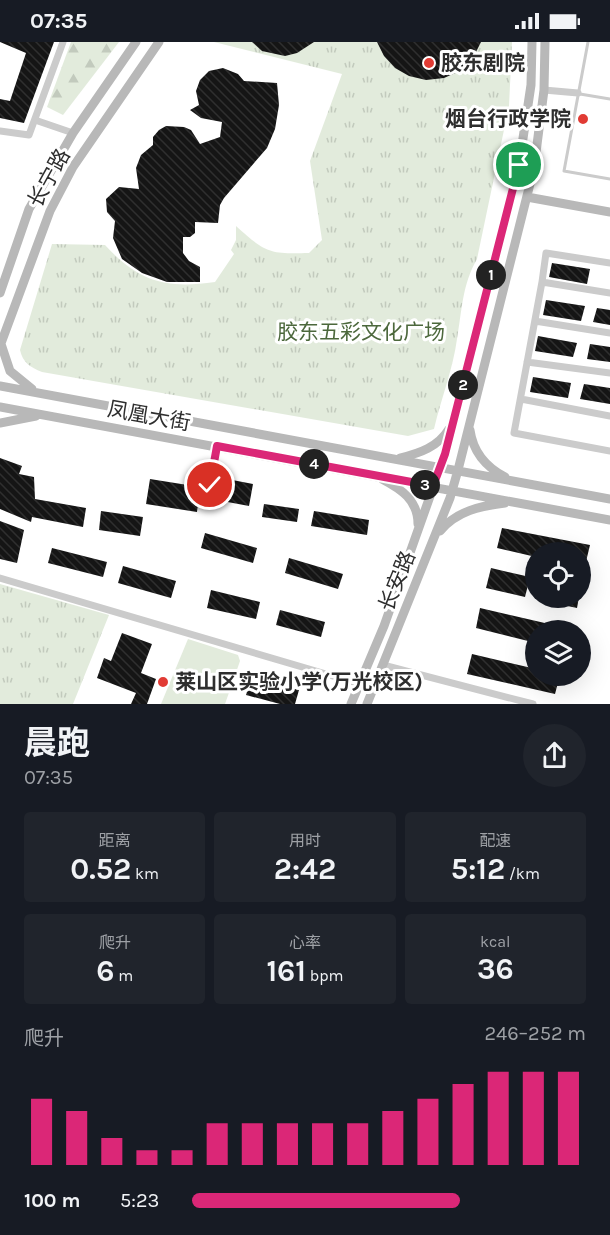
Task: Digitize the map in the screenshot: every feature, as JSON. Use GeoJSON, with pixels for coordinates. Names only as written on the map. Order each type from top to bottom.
{"type":"FeatureCollection","features":[{"type":"Feature","properties":{"kind":"street"},"geometry":{"type":"LineString","coordinates":[[0,131],[29,135],[63,42]]}},
{"type":"Feature","properties":{"kind":"street","name":"长宁路"},"geometry":{"type":"LineString","coordinates":[[0,293],[29,209],[72,133],[136,42]]}},
{"type":"Feature","properties":{"kind":"street","name":"长宁路"},"geometry":{"type":"LineString","coordinates":[[0,345],[50,211],[73,167],[159,42]]}},
{"type":"Feature","properties":{"kind":"street","name":"长安路"},"geometry":{"type":"LineString","coordinates":[[351,704],[418,528],[453,422],[512,193],[527,111],[532,42]]}},
{"type":"Feature","properties":{"kind":"street","name":"长安路"},"geometry":{"type":"LineString","coordinates":[[367,704],[453,490],[527,197],[544,90],[545,42]]}},
{"type":"Feature","properties":{"kind":"street"},"geometry":{"type":"LineString","coordinates":[[544,90],[578,93]]}},
{"type":"Feature","properties":{"kind":"street"},"geometry":{"type":"LineString","coordinates":[[34,120],[72,133]]}},
{"type":"Feature","properties":{"kind":"street"},"geometry":{"type":"LineString","coordinates":[[512,193],[610,212]]}},
{"type":"Feature","properties":{"kind":"street"},"geometry":{"type":"LineString","coordinates":[[610,263],[546,253],[514,434],[610,451]]}},
{"type":"Feature","properties":{"kind":"street"},"geometry":{"type":"LineString","coordinates":[[542,282],[610,293]]}},
{"type":"Feature","properties":{"kind":"street"},"geometry":{"type":"LineString","coordinates":[[0,329],[11,317]]}},
{"type":"Feature","properties":{"kind":"street"},"geometry":{"type":"LineString","coordinates":[[535,321],[610,333]]}},
{"type":"Feature","properties":{"kind":"street"},"geometry":{"type":"LineString","coordinates":[[0,345],[10,371],[25,386],[39,393]]}},
{"type":"Feature","properties":{"kind":"street"},"geometry":{"type":"LineString","coordinates":[[527,362],[610,373]]}},
{"type":"Feature","properties":{"kind":"street","name":"凤凰大街"},"geometry":{"type":"LineString","coordinates":[[0,386],[610,499]]}},
{"type":"Feature","properties":{"kind":"street"},"geometry":{"type":"LineString","coordinates":[[521,399],[610,416]]}},
{"type":"Feature","properties":{"kind":"street","name":"凤凰大街"},"geometry":{"type":"LineString","coordinates":[[0,407],[610,520]]}},
{"type":"Feature","properties":{"kind":"street"},"geometry":{"type":"LineString","coordinates":[[0,423],[45,415]]}},
{"type":"Feature","properties":{"kind":"street"},"geometry":{"type":"LineString","coordinates":[[395,459],[428,449],[438,443],[453,422]]}},
{"type":"Feature","properties":{"kind":"street"},"geometry":{"type":"LineString","coordinates":[[470,426],[476,451],[487,465],[516,481]]}},
{"type":"Feature","properties":{"kind":"street"},"geometry":{"type":"LineString","coordinates":[[375,475],[410,498],[418,518],[418,528]]}},
{"type":"Feature","properties":{"kind":"street"},"geometry":{"type":"LineString","coordinates":[[434,537],[447,523],[468,510],[517,502]]}},
{"type":"Feature","properties":{"kind":"street"},"geometry":{"type":"LineString","coordinates":[[0,578],[360,684]]}},
{"type":"Feature","properties":{"kind":"street"},"geometry":{"type":"LineString","coordinates":[[382,665],[533,704]]}},
{"type":"Feature","properties":{"kind":"lane"},"geometry":{"type":"LineString","coordinates":[[588,42],[564,171],[610,179]]}},
{"type":"Feature","properties":{"kind":"lane"},"geometry":{"type":"LineString","coordinates":[[578,93],[610,99]]}},
{"type":"Feature","properties":{"kind":"lane"},"geometry":{"type":"LineString","coordinates":[[210,485],[217,446]]}},
{"type":"Feature","properties":{"kind":"green space"},"geometry":{"type":"Polygon","coordinates":[[[71,42],[119,42],[63,115],[47,107],[71,42]]]}},
{"type":"Feature","properties":{"kind":"green space","name":"胶东五彩文化广场"},"geometry":{"type":"Polygon","coordinates":[[[214,42],[512,42],[509,106],[477,259],[465,288],[453,362],[434,429],[408,436],[42,372],[23,358],[20,350],[52,244],[105,245],[117,258],[142,275],[168,283],[198,284],[215,282],[234,254],[231,250],[236,240],[236,226],[254,242],[276,252],[309,253],[322,240],[310,161],[342,74],[214,42]]]}},
{"type":"Feature","properties":{"kind":"green space"},"geometry":{"type":"Polygon","coordinates":[[[0,584],[109,615],[73,704],[0,704],[0,584]]]}},
{"type":"Feature","properties":{"kind":"green space"},"geometry":{"type":"Polygon","coordinates":[[[188,639],[238,655],[240,661],[225,704],[161,704],[188,639]]]}},
{"type":"Feature","properties":{"kind":"building"},"geometry":{"type":"Polygon","coordinates":[[[0,42],[54,42],[24,123],[0,118],[0,99],[10,101],[26,53],[0,42]]]}},
{"type":"Feature","properties":{"kind":"building"},"geometry":{"type":"Polygon","coordinates":[[[252,42],[314,42],[297,53],[285,56],[262,51],[252,42]]]}},
{"type":"Feature","properties":{"kind":"building","name":"胶东剧院"},"geometry":{"type":"Polygon","coordinates":[[[377,42],[481,42],[473,58],[460,71],[444,78],[426,80],[409,76],[395,68],[384,56],[377,42]]]}},
{"type":"Feature","properties":{"kind":"building"},"geometry":{"type":"Polygon","coordinates":[[[223,68],[238,74],[244,81],[277,83],[279,105],[275,129],[267,148],[224,198],[220,205],[218,223],[195,222],[195,233],[190,237],[183,237],[183,253],[189,261],[200,267],[200,282],[167,282],[142,273],[122,259],[113,238],[115,221],[107,212],[106,199],[119,187],[139,189],[136,168],[141,155],[153,145],[153,137],[159,130],[166,126],[184,127],[191,130],[200,144],[220,137],[222,122],[201,118],[190,110],[199,105],[196,91],[200,80],[209,71],[223,68]]]}},
{"type":"Feature","properties":{"kind":"building"},"geometry":{"type":"Polygon","coordinates":[[[552,263],[590,269],[587,284],[549,277],[552,263]]]}},
{"type":"Feature","properties":{"kind":"building"},"geometry":{"type":"Polygon","coordinates":[[[546,300],[585,306],[581,321],[543,315],[546,300]]]}},
{"type":"Feature","properties":{"kind":"building"},"geometry":{"type":"Polygon","coordinates":[[[597,308],[610,310],[610,325],[593,322],[597,308]]]}},
{"type":"Feature","properties":{"kind":"building"},"geometry":{"type":"Polygon","coordinates":[[[538,336],[577,343],[573,357],[535,351],[538,336]]]}},
{"type":"Feature","properties":{"kind":"building"},"geometry":{"type":"Polygon","coordinates":[[[590,344],[610,347],[610,362],[587,359],[590,344]]]}},
{"type":"Feature","properties":{"kind":"building"},"geometry":{"type":"Polygon","coordinates":[[[533,377],[571,383],[568,398],[530,392],[533,377]]]}},
{"type":"Feature","properties":{"kind":"building"},"geometry":{"type":"Polygon","coordinates":[[[584,384],[610,388],[610,404],[580,399],[584,384]]]}},
{"type":"Feature","properties":{"kind":"building"},"geometry":{"type":"Polygon","coordinates":[[[0,458],[22,466],[19,474],[34,477],[35,499],[86,508],[83,527],[32,517],[31,522],[0,509],[0,458]]]}},
{"type":"Feature","properties":{"kind":"building"},"geometry":{"type":"Polygon","coordinates":[[[222,478],[253,484],[249,506],[217,500],[222,478]]]}},
{"type":"Feature","properties":{"kind":"building"},"geometry":{"type":"Polygon","coordinates":[[[150,479],[200,487],[197,512],[146,504],[150,479]]]}},
{"type":"Feature","properties":{"kind":"building"},"geometry":{"type":"Polygon","coordinates":[[[264,504],[299,509],[297,522],[262,517],[264,504]]]}},
{"type":"Feature","properties":{"kind":"building"},"geometry":{"type":"Polygon","coordinates":[[[101,511],[143,517],[140,536],[99,530],[101,511]]]}},
{"type":"Feature","properties":{"kind":"building"},"geometry":{"type":"Polygon","coordinates":[[[314,511],[369,520],[367,535],[311,526],[314,511]]]}},
{"type":"Feature","properties":{"kind":"building"},"geometry":{"type":"Polygon","coordinates":[[[0,521],[24,530],[17,563],[0,559],[0,521]]]}},
{"type":"Feature","properties":{"kind":"building"},"geometry":{"type":"Polygon","coordinates":[[[502,528],[574,542],[525,542],[525,554],[497,548],[502,528]]]}},
{"type":"Feature","properties":{"kind":"building"},"geometry":{"type":"Polygon","coordinates":[[[205,533],[257,548],[253,563],[201,548],[205,533]]]}},
{"type":"Feature","properties":{"kind":"building"},"geometry":{"type":"Polygon","coordinates":[[[52,548],[107,562],[103,577],[48,563],[52,548]]]}},
{"type":"Feature","properties":{"kind":"building"},"geometry":{"type":"Polygon","coordinates":[[[289,558],[343,574],[338,589],[285,573],[289,558]]]}},
{"type":"Feature","properties":{"kind":"building"},"geometry":{"type":"Polygon","coordinates":[[[123,566],[176,581],[171,598],[118,583],[123,566]]]}},
{"type":"Feature","properties":{"kind":"building"},"geometry":{"type":"Polygon","coordinates":[[[491,568],[525,576],[525,597],[486,588],[491,568]]]}},
{"type":"Feature","properties":{"kind":"building"},"geometry":{"type":"Polygon","coordinates":[[[211,590],[260,602],[256,619],[207,608],[211,590]]]}},
{"type":"Feature","properties":{"kind":"building"},"geometry":{"type":"Polygon","coordinates":[[[480,608],[532,620],[525,620],[525,640],[476,628],[480,608]]]}},
{"type":"Feature","properties":{"kind":"building"},"geometry":{"type":"Polygon","coordinates":[[[280,610],[325,622],[321,637],[276,625],[280,610]]]}},
{"type":"Feature","properties":{"kind":"building"},"geometry":{"type":"Polygon","coordinates":[[[122,633],[152,644],[141,673],[156,679],[147,704],[131,704],[136,693],[97,678],[104,658],[111,661],[122,633]]]}},
{"type":"Feature","properties":{"kind":"building"},"geometry":{"type":"Polygon","coordinates":[[[472,654],[525,666],[525,686],[557,686],[555,694],[467,674],[472,654]]]}},
{"type":"Feature","properties":{"kind":"building"},"geometry":{"type":"Polygon","coordinates":[[[251,678],[299,690],[295,704],[280,704],[246,695],[251,678]]]}},
{"type":"Feature","properties":{"kind":"place","name":"胶东剧院"},"geometry":{"type":"Point","coordinates":[429,63]}},
{"type":"Feature","properties":{"kind":"place","name":"烟台行政学院"},"geometry":{"type":"Point","coordinates":[583,119]}},
{"type":"Feature","properties":{"kind":"place","name":"莱山区实验小学(万光校区)"},"geometry":{"type":"Point","coordinates":[163,682]}},
{"type":"Feature","properties":{"kind":"route"},"geometry":{"type":"LineString","coordinates":[[210,485],[217,446],[433,486],[445,454],[519,165]]}}]}
